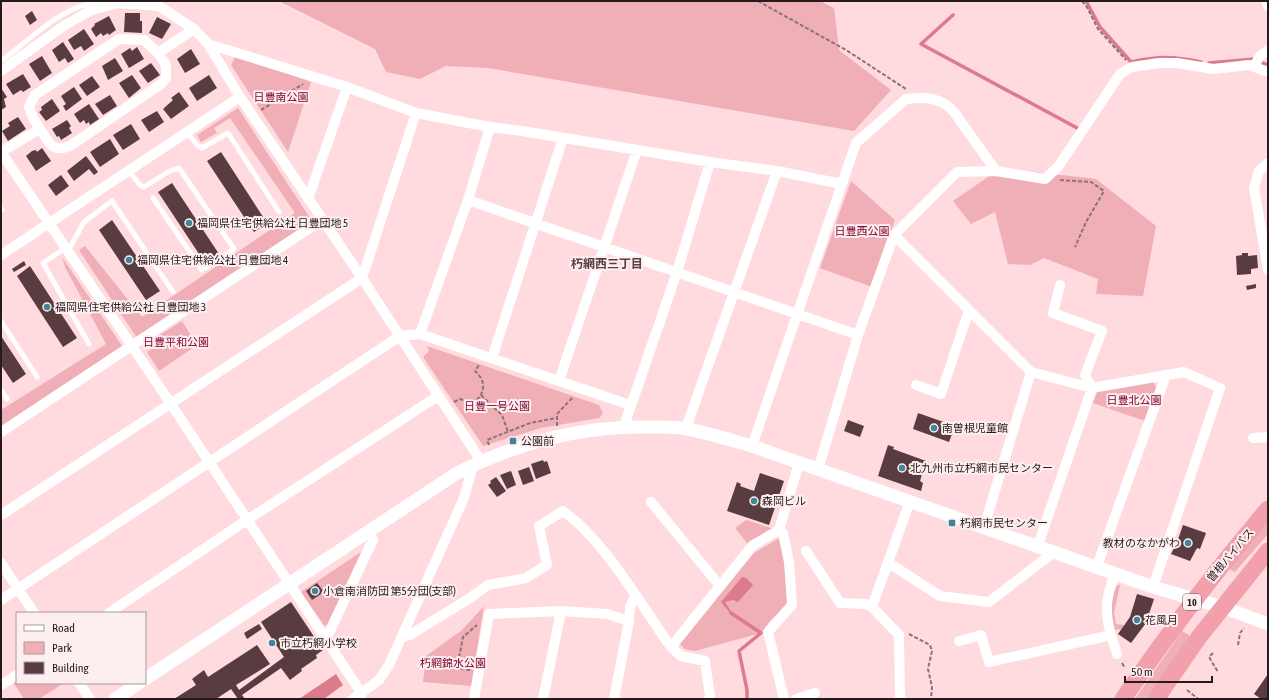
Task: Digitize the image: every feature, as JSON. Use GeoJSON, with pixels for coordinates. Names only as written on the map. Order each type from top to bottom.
{"type":"FeatureCollection","features":[{"type":"Feature","properties":{"kind":"highway","name":"曽根バイパス"},"geometry":{"type":"LineString","coordinates":[[1123,699],[1194,598],[1268,509]]}},
{"type":"Feature","properties":{"kind":"highway","name":"10"},"geometry":{"type":"LineString","coordinates":[[1156,699],[1222,607],[1268,551]]}},
{"type":"Feature","properties":{"kind":"street"},"geometry":{"type":"LineString","coordinates":[[1266,1],[1268,6]]}},
{"type":"Feature","properties":{"kind":"street"},"geometry":{"type":"LineString","coordinates":[[1,71],[65,25],[92,10],[117,3],[159,6],[194,29],[208,44],[240,97],[400,336],[446,408],[477,463],[464,498],[390,664],[379,680],[362,694],[353,699]]}},
{"type":"Feature","properties":{"kind":"street"},"geometry":{"type":"LineString","coordinates":[[158,53],[194,29]]}},
{"type":"Feature","properties":{"kind":"street"},"geometry":{"type":"LineString","coordinates":[[119,39],[144,40],[158,53],[166,65],[166,78],[161,84],[70,146],[60,150],[54,148],[33,118],[29,107],[35,96],[97,52],[119,39]]}},
{"type":"Feature","properties":{"kind":"street"},"geometry":{"type":"LineString","coordinates":[[208,44],[347,87],[416,113],[490,127],[522,130],[710,162],[776,171],[842,184]]}},
{"type":"Feature","properties":{"kind":"street"},"geometry":{"type":"LineString","coordinates":[[1254,66],[1260,56],[1268,50]]}},
{"type":"Feature","properties":{"kind":"street"},"geometry":{"type":"LineString","coordinates":[[818,470],[858,335],[894,235],[957,172],[996,170],[1045,179],[1058,168],[1120,74],[1132,67],[1159,63],[1177,63],[1213,69],[1249,65],[1268,72]]}},
{"type":"Feature","properties":{"kind":"street"},"geometry":{"type":"LineString","coordinates":[[308,199],[347,87]]}},
{"type":"Feature","properties":{"kind":"street"},"geometry":{"type":"LineString","coordinates":[[1,255],[240,97]]}},
{"type":"Feature","properties":{"kind":"street"},"geometry":{"type":"LineString","coordinates":[[752,446],[856,143],[906,99],[938,99],[949,105],[996,170]]}},
{"type":"Feature","properties":{"kind":"street"},"geometry":{"type":"LineString","coordinates":[[1,515],[362,278],[416,113]]}},
{"type":"Feature","properties":{"kind":"street"},"geometry":{"type":"LineString","coordinates":[[420,334],[468,200],[490,127]]}},
{"type":"Feature","properties":{"kind":"street"},"geometry":{"type":"LineString","coordinates":[[40,129],[1,152],[171,404],[362,694]]}},
{"type":"Feature","properties":{"kind":"street"},"geometry":{"type":"LineString","coordinates":[[488,356],[536,223],[563,138]]}},
{"type":"Feature","properties":{"kind":"street"},"geometry":{"type":"LineString","coordinates":[[558,381],[638,150]]}},
{"type":"Feature","properties":{"kind":"street"},"geometry":{"type":"LineString","coordinates":[[624,426],[677,272],[710,162]]}},
{"type":"Feature","properties":{"kind":"street"},"geometry":{"type":"LineString","coordinates":[[1268,163],[1259,171],[1254,188],[1268,270]]}},
{"type":"Feature","properties":{"kind":"street"},"geometry":{"type":"LineString","coordinates":[[686,428],[776,171]]}},
{"type":"Feature","properties":{"kind":"street"},"geometry":{"type":"LineString","coordinates":[[468,200],[858,335]]}},
{"type":"Feature","properties":{"kind":"street"},"geometry":{"type":"LineString","coordinates":[[1,432],[322,220]]}},
{"type":"Feature","properties":{"kind":"street"},"geometry":{"type":"LineString","coordinates":[[894,235],[1031,372],[1092,388],[1184,372],[1220,388],[1153,587]]}},
{"type":"Feature","properties":{"kind":"street"},"geometry":{"type":"LineString","coordinates":[[1038,546],[1092,388],[1085,375],[1102,331],[1053,313],[1060,285]]}},
{"type":"Feature","properties":{"kind":"street"},"geometry":{"type":"LineString","coordinates":[[916,385],[941,394],[969,310]]}},
{"type":"Feature","properties":{"kind":"street"},"geometry":{"type":"LineString","coordinates":[[1,600],[400,336],[420,334],[630,405]]}},
{"type":"Feature","properties":{"kind":"street"},"geometry":{"type":"LineString","coordinates":[[984,527],[1031,372]]}},
{"type":"Feature","properties":{"kind":"street"},"geometry":{"type":"LineString","coordinates":[[1097,566],[1166,375]]}},
{"type":"Feature","properties":{"kind":"street"},"geometry":{"type":"LineString","coordinates":[[111,612],[248,520],[438,396]]}},
{"type":"Feature","properties":{"kind":"street"},"geometry":{"type":"LineString","coordinates":[[146,678],[457,473],[477,463],[542,439],[574,432],[624,426],[686,428],[752,446],[1097,566],[1153,587],[1222,607],[1268,624]]}},
{"type":"Feature","properties":{"kind":"street"},"geometry":{"type":"LineString","coordinates":[[1253,438],[1268,437]]}},
{"type":"Feature","properties":{"kind":"street"},"geometry":{"type":"LineString","coordinates":[[671,647],[753,545],[779,530],[799,463]]}},
{"type":"Feature","properties":{"kind":"street"},"geometry":{"type":"LineString","coordinates":[[872,607],[910,501]]}},
{"type":"Feature","properties":{"kind":"street"},"geometry":{"type":"LineString","coordinates":[[651,502],[720,586]]}},
{"type":"Feature","properties":{"kind":"street"},"geometry":{"type":"LineString","coordinates":[[402,637],[410,635],[470,598],[488,585],[526,578],[547,565],[539,526],[562,511],[575,520],[604,552],[671,647],[681,656],[705,661],[710,696],[709,699]]}},
{"type":"Feature","properties":{"kind":"street"},"geometry":{"type":"LineString","coordinates":[[779,530],[783,533],[789,562],[792,605],[768,632],[784,699]]}},
{"type":"Feature","properties":{"kind":"street"},"geometry":{"type":"LineString","coordinates":[[326,639],[373,540],[369,532]]}},
{"type":"Feature","properties":{"kind":"street"},"geometry":{"type":"LineString","coordinates":[[806,551],[840,603],[866,604],[872,607],[899,635],[900,699]]}},
{"type":"Feature","properties":{"kind":"street"},"geometry":{"type":"LineString","coordinates":[[889,563],[940,596],[989,602],[1054,552]]}},
{"type":"Feature","properties":{"kind":"street"},"geometry":{"type":"LineString","coordinates":[[1,563],[33,612]]}},
{"type":"Feature","properties":{"kind":"street"},"geometry":{"type":"LineString","coordinates":[[1115,573],[1107,597],[1105,609],[1117,654]]}},
{"type":"Feature","properties":{"kind":"street"},"geometry":{"type":"LineString","coordinates":[[614,699],[629,621],[630,607],[635,596]]}},
{"type":"Feature","properties":{"kind":"street"},"geometry":{"type":"LineString","coordinates":[[474,699],[489,614],[561,611],[607,614],[629,621]]}},
{"type":"Feature","properties":{"kind":"street"},"geometry":{"type":"LineString","coordinates":[[544,699],[561,611]]}},
{"type":"Feature","properties":{"kind":"street"},"geometry":{"type":"LineString","coordinates":[[959,641],[981,635],[989,662],[1111,635]]}},
{"type":"Feature","properties":{"kind":"street"},"geometry":{"type":"LineString","coordinates":[[1,685],[16,676]]}},
{"type":"Feature","properties":{"kind":"street"},"geometry":{"type":"LineString","coordinates":[[80,684],[90,699]]}},
{"type":"Feature","properties":{"kind":"street"},"geometry":{"type":"LineString","coordinates":[[116,699],[138,684]]}},
{"type":"Feature","properties":{"kind":"street"},"geometry":{"type":"LineString","coordinates":[[796,699],[815,693]]}},
{"type":"Feature","properties":{"kind":"lane"},"geometry":{"type":"LineString","coordinates":[[1,61],[67,12],[90,3],[99,2],[104,7]]}},
{"type":"Feature","properties":{"kind":"lane"},"geometry":{"type":"LineString","coordinates":[[187,132],[197,145],[202,148],[228,133],[279,212]]}},
{"type":"Feature","properties":{"kind":"lane"},"geometry":{"type":"LineString","coordinates":[[128,170],[140,185],[144,187],[168,172],[179,168],[234,248],[202,270],[153,198]]}},
{"type":"Feature","properties":{"kind":"lane"},"geometry":{"type":"LineString","coordinates":[[89,344],[43,263],[66,250],[84,222],[112,201],[173,292]]}},
{"type":"Feature","properties":{"kind":"lane"},"geometry":{"type":"LineString","coordinates":[[1,321],[36,377]]}},
{"type":"Feature","properties":{"kind":"lane"},"geometry":{"type":"LineString","coordinates":[[1,390],[7,399]]}},
{"type":"Feature","properties":{"kind":"path"},"geometry":{"type":"LineString","coordinates":[[758,1],[846,50],[910,91],[915,98]]}},
{"type":"Feature","properties":{"kind":"path"},"geometry":{"type":"LineString","coordinates":[[1082,1],[1087,7],[1098,29],[1132,67]]}},
{"type":"Feature","properties":{"kind":"path"},"geometry":{"type":"LineString","coordinates":[[253,115],[307,82],[309,75]]}},
{"type":"Feature","properties":{"kind":"path"},"geometry":{"type":"LineString","coordinates":[[274,93],[278,100]]}},
{"type":"Feature","properties":{"kind":"path"},"geometry":{"type":"LineString","coordinates":[[1045,179],[1092,182],[1104,191],[1086,222],[1075,247]]}},
{"type":"Feature","properties":{"kind":"path"},"geometry":{"type":"LineString","coordinates":[[446,408],[460,399],[472,401],[477,400],[484,389],[483,381],[475,371],[488,356]]}},
{"type":"Feature","properties":{"kind":"path"},"geometry":{"type":"LineString","coordinates":[[558,427],[556,418],[557,414],[575,394]]}},
{"type":"Feature","properties":{"kind":"path"},"geometry":{"type":"LineString","coordinates":[[481,395],[502,415],[508,432]]}},
{"type":"Feature","properties":{"kind":"path"},"geometry":{"type":"LineString","coordinates":[[490,448],[487,440],[530,423],[556,418]]}},
{"type":"Feature","properties":{"kind":"path"},"geometry":{"type":"LineString","coordinates":[[470,670],[457,668],[463,636],[489,614]]}},
{"type":"Feature","properties":{"kind":"path"},"geometry":{"type":"LineString","coordinates":[[1238,645],[1240,633],[1245,627]]}},
{"type":"Feature","properties":{"kind":"path"},"geometry":{"type":"LineString","coordinates":[[896,632],[903,630],[930,645],[932,650],[928,669],[932,687],[931,699]]}},
{"type":"Feature","properties":{"kind":"path"},"geometry":{"type":"LineString","coordinates":[[1213,653],[1209,657],[1218,672]]}},
{"type":"Feature","properties":{"kind":"path"},"geometry":{"type":"LineString","coordinates":[[1122,666],[1126,668]]}},
{"type":"Feature","properties":{"kind":"path"},"geometry":{"type":"LineString","coordinates":[[1187,690],[1198,699]]}},
{"type":"Feature","properties":{"kind":"green space"},"geometry":{"type":"Polygon","coordinates":[[[279,1],[820,1],[834,8],[839,50],[891,90],[854,131],[488,68],[446,66],[420,79],[386,72],[375,49],[279,1]]]}},
{"type":"Feature","properties":{"kind":"green space","name":"日豊南公園"},"geometry":{"type":"Polygon","coordinates":[[[236,55],[311,82],[288,152],[231,65],[236,55]]]}},
{"type":"Feature","properties":{"kind":"green space"},"geometry":{"type":"Polygon","coordinates":[[[238,108],[312,221],[137,338],[79,250],[85,246],[142,317],[295,213],[230,118],[214,128],[217,133],[201,142],[197,135],[238,108]]]}},
{"type":"Feature","properties":{"kind":"green space"},"geometry":{"type":"Polygon","coordinates":[[[1001,168],[1096,179],[1156,226],[1143,296],[1096,294],[1098,279],[1044,258],[1030,265],[1008,264],[995,212],[971,224],[953,201],[1001,168]]]}},
{"type":"Feature","properties":{"kind":"green space","name":"日豊西公園"},"geometry":{"type":"Polygon","coordinates":[[[851,181],[895,220],[872,287],[820,268],[851,181]]]}},
{"type":"Feature","properties":{"kind":"green space"},"geometry":{"type":"Polygon","coordinates":[[[62,257],[122,346],[1,427],[1,410],[106,344],[65,267],[62,257]]]}},
{"type":"Feature","properties":{"kind":"green space","name":"日豊平和公園"},"geometry":{"type":"Polygon","coordinates":[[[182,321],[197,345],[159,371],[147,352],[157,345],[153,339],[182,321]]]}},
{"type":"Feature","properties":{"kind":"green space","name":"日豊一号公園"},"geometry":{"type":"Polygon","coordinates":[[[427,346],[599,405],[603,413],[599,418],[541,428],[483,446],[423,357],[429,351],[427,346]]]}},
{"type":"Feature","properties":{"kind":"green space","name":"日豊北公園"},"geometry":{"type":"Polygon","coordinates":[[[1152,381],[1157,388],[1145,421],[1093,403],[1098,390],[1152,381]]]}},
{"type":"Feature","properties":{"kind":"green space"},"geometry":{"type":"Polygon","coordinates":[[[746,520],[774,529],[748,544],[735,528],[746,520]]]}},
{"type":"Feature","properties":{"kind":"green space"},"geometry":{"type":"Polygon","coordinates":[[[1268,520],[1268,534],[1235,572],[1229,569],[1268,520]]]}},
{"type":"Feature","properties":{"kind":"green space"},"geometry":{"type":"Polygon","coordinates":[[[781,537],[789,602],[769,622],[765,632],[695,651],[685,649],[680,644],[754,553],[781,537]]]}},
{"type":"Feature","properties":{"kind":"green space"},"geometry":{"type":"Polygon","coordinates":[[[361,552],[327,626],[324,625],[301,592],[361,552]]]}},
{"type":"Feature","properties":{"kind":"green space"},"geometry":{"type":"Polygon","coordinates":[[[1118,585],[1120,585],[1114,613],[1116,624],[1124,625],[1122,629],[1114,630],[1111,613],[1111,600],[1112,595],[1118,585]]]}},
{"type":"Feature","properties":{"kind":"green space","name":"朽網錦水公園"},"geometry":{"type":"Polygon","coordinates":[[[484,606],[471,686],[423,682],[426,656],[462,630],[484,606]]]}},
{"type":"Feature","properties":{"kind":"green space"},"geometry":{"type":"Polygon","coordinates":[[[1182,631],[1189,635],[1189,638],[1147,699],[1135,699],[1182,631]]]}},
{"type":"Feature","properties":{"kind":"green space"},"geometry":{"type":"Polygon","coordinates":[[[16,680],[16,684],[62,684],[39,699],[24,699],[13,682],[16,680]]]}},
{"type":"Feature","properties":{"kind":"shaded area"},"geometry":{"type":"Polygon","coordinates":[[[742,577],[746,578],[753,585],[738,602],[733,600],[725,602],[732,613],[731,614],[721,602],[742,577]]]}},
{"type":"Feature","properties":{"kind":"shaded area"},"geometry":{"type":"Polygon","coordinates":[[[336,674],[343,685],[324,699],[299,699],[336,674]]]}},
{"type":"Feature","properties":{"kind":"building"},"geometry":{"type":"Polygon","coordinates":[[[32,11],[37,20],[30,25],[25,16],[32,11]]]}},
{"type":"Feature","properties":{"kind":"building"},"geometry":{"type":"Polygon","coordinates":[[[125,13],[140,13],[142,33],[124,32],[125,13]]]}},
{"type":"Feature","properties":{"kind":"building"},"geometry":{"type":"Polygon","coordinates":[[[109,16],[116,30],[109,35],[108,33],[103,36],[101,33],[96,37],[91,29],[95,25],[94,24],[109,16]]]}},
{"type":"Feature","properties":{"kind":"building"},"geometry":{"type":"Polygon","coordinates":[[[157,17],[171,24],[162,39],[149,33],[157,17]]]}},
{"type":"Feature","properties":{"kind":"building"},"geometry":{"type":"Polygon","coordinates":[[[84,29],[94,44],[84,51],[81,46],[74,50],[68,40],[84,29]]]}},
{"type":"Feature","properties":{"kind":"building"},"geometry":{"type":"Polygon","coordinates":[[[63,42],[74,59],[68,63],[65,58],[59,62],[52,50],[63,42]]]}},
{"type":"Feature","properties":{"kind":"building"},"geometry":{"type":"Polygon","coordinates":[[[137,47],[144,59],[129,68],[121,54],[130,48],[132,51],[137,47]]]}},
{"type":"Feature","properties":{"kind":"building"},"geometry":{"type":"Polygon","coordinates":[[[191,49],[200,64],[185,73],[177,59],[191,49]]]}},
{"type":"Feature","properties":{"kind":"building"},"geometry":{"type":"Polygon","coordinates":[[[42,56],[52,73],[40,81],[29,64],[42,56]]]}},
{"type":"Feature","properties":{"kind":"building"},"geometry":{"type":"Polygon","coordinates":[[[115,58],[123,71],[108,80],[102,66],[115,58]]]}},
{"type":"Feature","properties":{"kind":"building"},"geometry":{"type":"Polygon","coordinates":[[[151,63],[160,75],[148,83],[139,71],[151,63]]]}},
{"type":"Feature","properties":{"kind":"building"},"geometry":{"type":"Polygon","coordinates":[[[23,74],[31,87],[23,92],[21,90],[13,95],[6,84],[23,74]]]}},
{"type":"Feature","properties":{"kind":"building"},"geometry":{"type":"Polygon","coordinates":[[[132,75],[141,88],[129,98],[119,83],[132,75]]]}},
{"type":"Feature","properties":{"kind":"building"},"geometry":{"type":"Polygon","coordinates":[[[209,75],[217,88],[197,101],[189,88],[209,75]]]}},
{"type":"Feature","properties":{"kind":"building"},"geometry":{"type":"Polygon","coordinates":[[[92,76],[100,87],[87,96],[79,85],[92,76]]]}},
{"type":"Feature","properties":{"kind":"building"},"geometry":{"type":"Polygon","coordinates":[[[74,87],[82,99],[66,111],[63,106],[66,104],[61,96],[74,87]]]}},
{"type":"Feature","properties":{"kind":"building"},"geometry":{"type":"Polygon","coordinates":[[[1,88],[7,97],[4,99],[6,107],[1,110],[1,88]]]}},
{"type":"Feature","properties":{"kind":"building"},"geometry":{"type":"Polygon","coordinates":[[[179,92],[189,106],[171,119],[163,109],[173,100],[171,98],[179,92]]]}},
{"type":"Feature","properties":{"kind":"building"},"geometry":{"type":"Polygon","coordinates":[[[110,95],[117,106],[103,115],[95,104],[110,95]]]}},
{"type":"Feature","properties":{"kind":"building"},"geometry":{"type":"Polygon","coordinates":[[[52,99],[60,111],[46,121],[39,112],[42,110],[41,107],[52,99]]]}},
{"type":"Feature","properties":{"kind":"building"},"geometry":{"type":"Polygon","coordinates":[[[89,104],[99,119],[90,125],[89,122],[86,124],[84,120],[80,123],[74,114],[89,104]]]}},
{"type":"Feature","properties":{"kind":"building"},"geometry":{"type":"Polygon","coordinates":[[[157,111],[164,122],[149,132],[141,120],[157,111]]]}},
{"type":"Feature","properties":{"kind":"building"},"geometry":{"type":"Polygon","coordinates":[[[18,117],[26,129],[8,141],[2,131],[10,126],[8,123],[18,117]]]}},
{"type":"Feature","properties":{"kind":"building"},"geometry":{"type":"Polygon","coordinates":[[[67,120],[71,126],[69,128],[72,133],[61,140],[52,129],[67,120]]]}},
{"type":"Feature","properties":{"kind":"building"},"geometry":{"type":"Polygon","coordinates":[[[131,124],[140,139],[123,150],[113,135],[131,124]]]}},
{"type":"Feature","properties":{"kind":"building"},"geometry":{"type":"Polygon","coordinates":[[[110,139],[119,154],[100,167],[90,152],[110,139]]]}},
{"type":"Feature","properties":{"kind":"building"},"geometry":{"type":"Polygon","coordinates":[[[42,148],[51,161],[36,171],[26,156],[32,151],[36,150],[37,152],[42,148]]]}},
{"type":"Feature","properties":{"kind":"building"},"geometry":{"type":"Polygon","coordinates":[[[221,152],[267,223],[254,232],[207,161],[221,152]]]}},
{"type":"Feature","properties":{"kind":"building"},"geometry":{"type":"Polygon","coordinates":[[[86,156],[98,172],[94,175],[89,169],[74,181],[67,171],[86,156]]]}},
{"type":"Feature","properties":{"kind":"building"},"geometry":{"type":"Polygon","coordinates":[[[61,175],[69,186],[56,196],[48,185],[61,175]]]}},
{"type":"Feature","properties":{"kind":"building","name":"福岡県住宅供給公社 日豊団地 5"},"geometry":{"type":"Polygon","coordinates":[[[172,183],[219,254],[205,263],[158,192],[172,183]]]}},
{"type":"Feature","properties":{"kind":"building","name":"福岡県住宅供給公社 日豊団地 4"},"geometry":{"type":"Polygon","coordinates":[[[112,220],[160,291],[146,300],[99,230],[112,220]]]}},
{"type":"Feature","properties":{"kind":"building"},"geometry":{"type":"Polygon","coordinates":[[[1242,253],[1248,253],[1248,256],[1257,255],[1258,268],[1251,269],[1251,274],[1237,275],[1236,256],[1242,255],[1242,253]]]}},
{"type":"Feature","properties":{"kind":"building"},"geometry":{"type":"Polygon","coordinates":[[[24,261],[26,265],[14,272],[12,269],[24,261]]]}},
{"type":"Feature","properties":{"kind":"building","name":"福岡県住宅供給公社 日豊団地 3"},"geometry":{"type":"Polygon","coordinates":[[[30,266],[77,338],[63,347],[17,276],[30,266]]]}},
{"type":"Feature","properties":{"kind":"building"},"geometry":{"type":"Polygon","coordinates":[[[1256,284],[1256,288],[1247,290],[1246,286],[1256,284]]]}},
{"type":"Feature","properties":{"kind":"building"},"geometry":{"type":"Polygon","coordinates":[[[1,336],[26,374],[13,383],[1,365],[1,336]]]}},
{"type":"Feature","properties":{"kind":"building","name":"南曽根児童館"},"geometry":{"type":"Polygon","coordinates":[[[918,413],[955,426],[949,442],[913,429],[918,413]]]}},
{"type":"Feature","properties":{"kind":"building"},"geometry":{"type":"Polygon","coordinates":[[[848,420],[864,426],[860,437],[844,431],[848,420]]]}},
{"type":"Feature","properties":{"kind":"building","name":"北九州市立朽網市民センター"},"geometry":{"type":"Polygon","coordinates":[[[888,445],[894,447],[893,449],[926,461],[920,481],[923,483],[921,491],[878,476],[888,445]]]}},
{"type":"Feature","properties":{"kind":"building"},"geometry":{"type":"Polygon","coordinates":[[[543,460],[544,462],[547,461],[551,473],[536,479],[531,464],[543,460]]]}},
{"type":"Feature","properties":{"kind":"building"},"geometry":{"type":"Polygon","coordinates":[[[529,467],[534,481],[523,485],[518,471],[529,467]]]}},
{"type":"Feature","properties":{"kind":"building"},"geometry":{"type":"Polygon","coordinates":[[[511,471],[516,485],[507,489],[500,475],[511,471]]]}},
{"type":"Feature","properties":{"kind":"building","name":"森岡ビル"},"geometry":{"type":"Polygon","coordinates":[[[760,473],[784,481],[769,525],[727,511],[737,482],[741,484],[740,486],[754,491],[760,473]]]}},
{"type":"Feature","properties":{"kind":"building"},"geometry":{"type":"Polygon","coordinates":[[[496,477],[506,491],[497,497],[488,485],[491,483],[490,481],[496,477]]]}},
{"type":"Feature","properties":{"kind":"building"},"geometry":{"type":"Polygon","coordinates":[[[1183,525],[1206,533],[1200,549],[1197,548],[1190,561],[1171,554],[1175,548],[1183,525]]]}},
{"type":"Feature","properties":{"kind":"building","name":"小倉南消防団 第5分団(支部)"},"geometry":{"type":"Polygon","coordinates":[[[317,583],[324,592],[312,600],[306,591],[317,583]]]}},
{"type":"Feature","properties":{"kind":"building","name":"花風月"},"geometry":{"type":"Polygon","coordinates":[[[1137,594],[1154,599],[1146,623],[1131,643],[1118,634],[1130,617],[1137,594]]]}},
{"type":"Feature","properties":{"kind":"building"},"geometry":{"type":"Polygon","coordinates":[[[291,602],[323,650],[316,655],[317,658],[301,669],[302,671],[290,680],[281,668],[242,695],[245,699],[238,699],[231,689],[216,699],[174,699],[196,685],[192,679],[204,670],[208,677],[257,645],[270,664],[236,685],[239,690],[284,657],[261,622],[291,602]]]}},
{"type":"Feature","properties":{"kind":"building"},"geometry":{"type":"Polygon","coordinates":[[[259,624],[262,629],[247,639],[244,633],[259,624]]]}},
{"type":"Feature","properties":{"kind":"building"},"geometry":{"type":"Polygon","coordinates":[[[1268,674],[1268,699],[1261,699],[1254,694],[1268,674]]]}},
{"type":"Feature","properties":{"kind":"waterway"},"geometry":{"type":"LineString","coordinates":[[1086,1],[1100,27],[1131,62],[1166,58],[1201,62]]}},
{"type":"Feature","properties":{"kind":"waterway"},"geometry":{"type":"LineString","coordinates":[[953,15],[921,44],[1079,129]]}},
{"type":"Feature","properties":{"kind":"waterway"},"geometry":{"type":"LineString","coordinates":[[1209,63],[1254,59]]}},
{"type":"Feature","properties":{"kind":"waterway"},"geometry":{"type":"LineString","coordinates":[[1260,62],[1268,65]]}},
{"type":"Feature","properties":{"kind":"waterway"},"geometry":{"type":"LineString","coordinates":[[731,613],[761,633],[739,651],[747,690],[747,699]]}},
{"type":"Feature","properties":{"kind":"place","name":"福岡県住宅供給公社 日豊団地 5"},"geometry":{"type":"Point","coordinates":[189,223]}},
{"type":"Feature","properties":{"kind":"place","name":"福岡県住宅供給公社 日豊団地 4"},"geometry":{"type":"Point","coordinates":[129,260]}},
{"type":"Feature","properties":{"kind":"place","name":"福岡県住宅供給公社 日豊団地 3"},"geometry":{"type":"Point","coordinates":[47,307]}},
{"type":"Feature","properties":{"kind":"place","name":"南曽根児童館"},"geometry":{"type":"Point","coordinates":[934,428]}},
{"type":"Feature","properties":{"kind":"place","name":"公園前"},"geometry":{"type":"Point","coordinates":[513,441]}},
{"type":"Feature","properties":{"kind":"place","name":"北九州市立朽網市民センター"},"geometry":{"type":"Point","coordinates":[902,468]}},
{"type":"Feature","properties":{"kind":"place","name":"森岡ビル"},"geometry":{"type":"Point","coordinates":[754,501]}},
{"type":"Feature","properties":{"kind":"place","name":"朽網市民センター"},"geometry":{"type":"Point","coordinates":[952,523]}},
{"type":"Feature","properties":{"kind":"place","name":"教材のなかがわ"},"geometry":{"type":"Point","coordinates":[1188,543]}},
{"type":"Feature","properties":{"kind":"place","name":"小倉南消防団 第5分団(支部)"},"geometry":{"type":"Point","coordinates":[315,591]}},
{"type":"Feature","properties":{"kind":"place","name":"花風月"},"geometry":{"type":"Point","coordinates":[1137,620]}},
{"type":"Feature","properties":{"kind":"place","name":"市立朽網小学校"},"geometry":{"type":"Point","coordinates":[272,643]}},
{"type":"Feature","properties":{"kind":"district","name":"朽網西三丁目"},"geometry":{"type":"Point","coordinates":[607,264]}}]}
